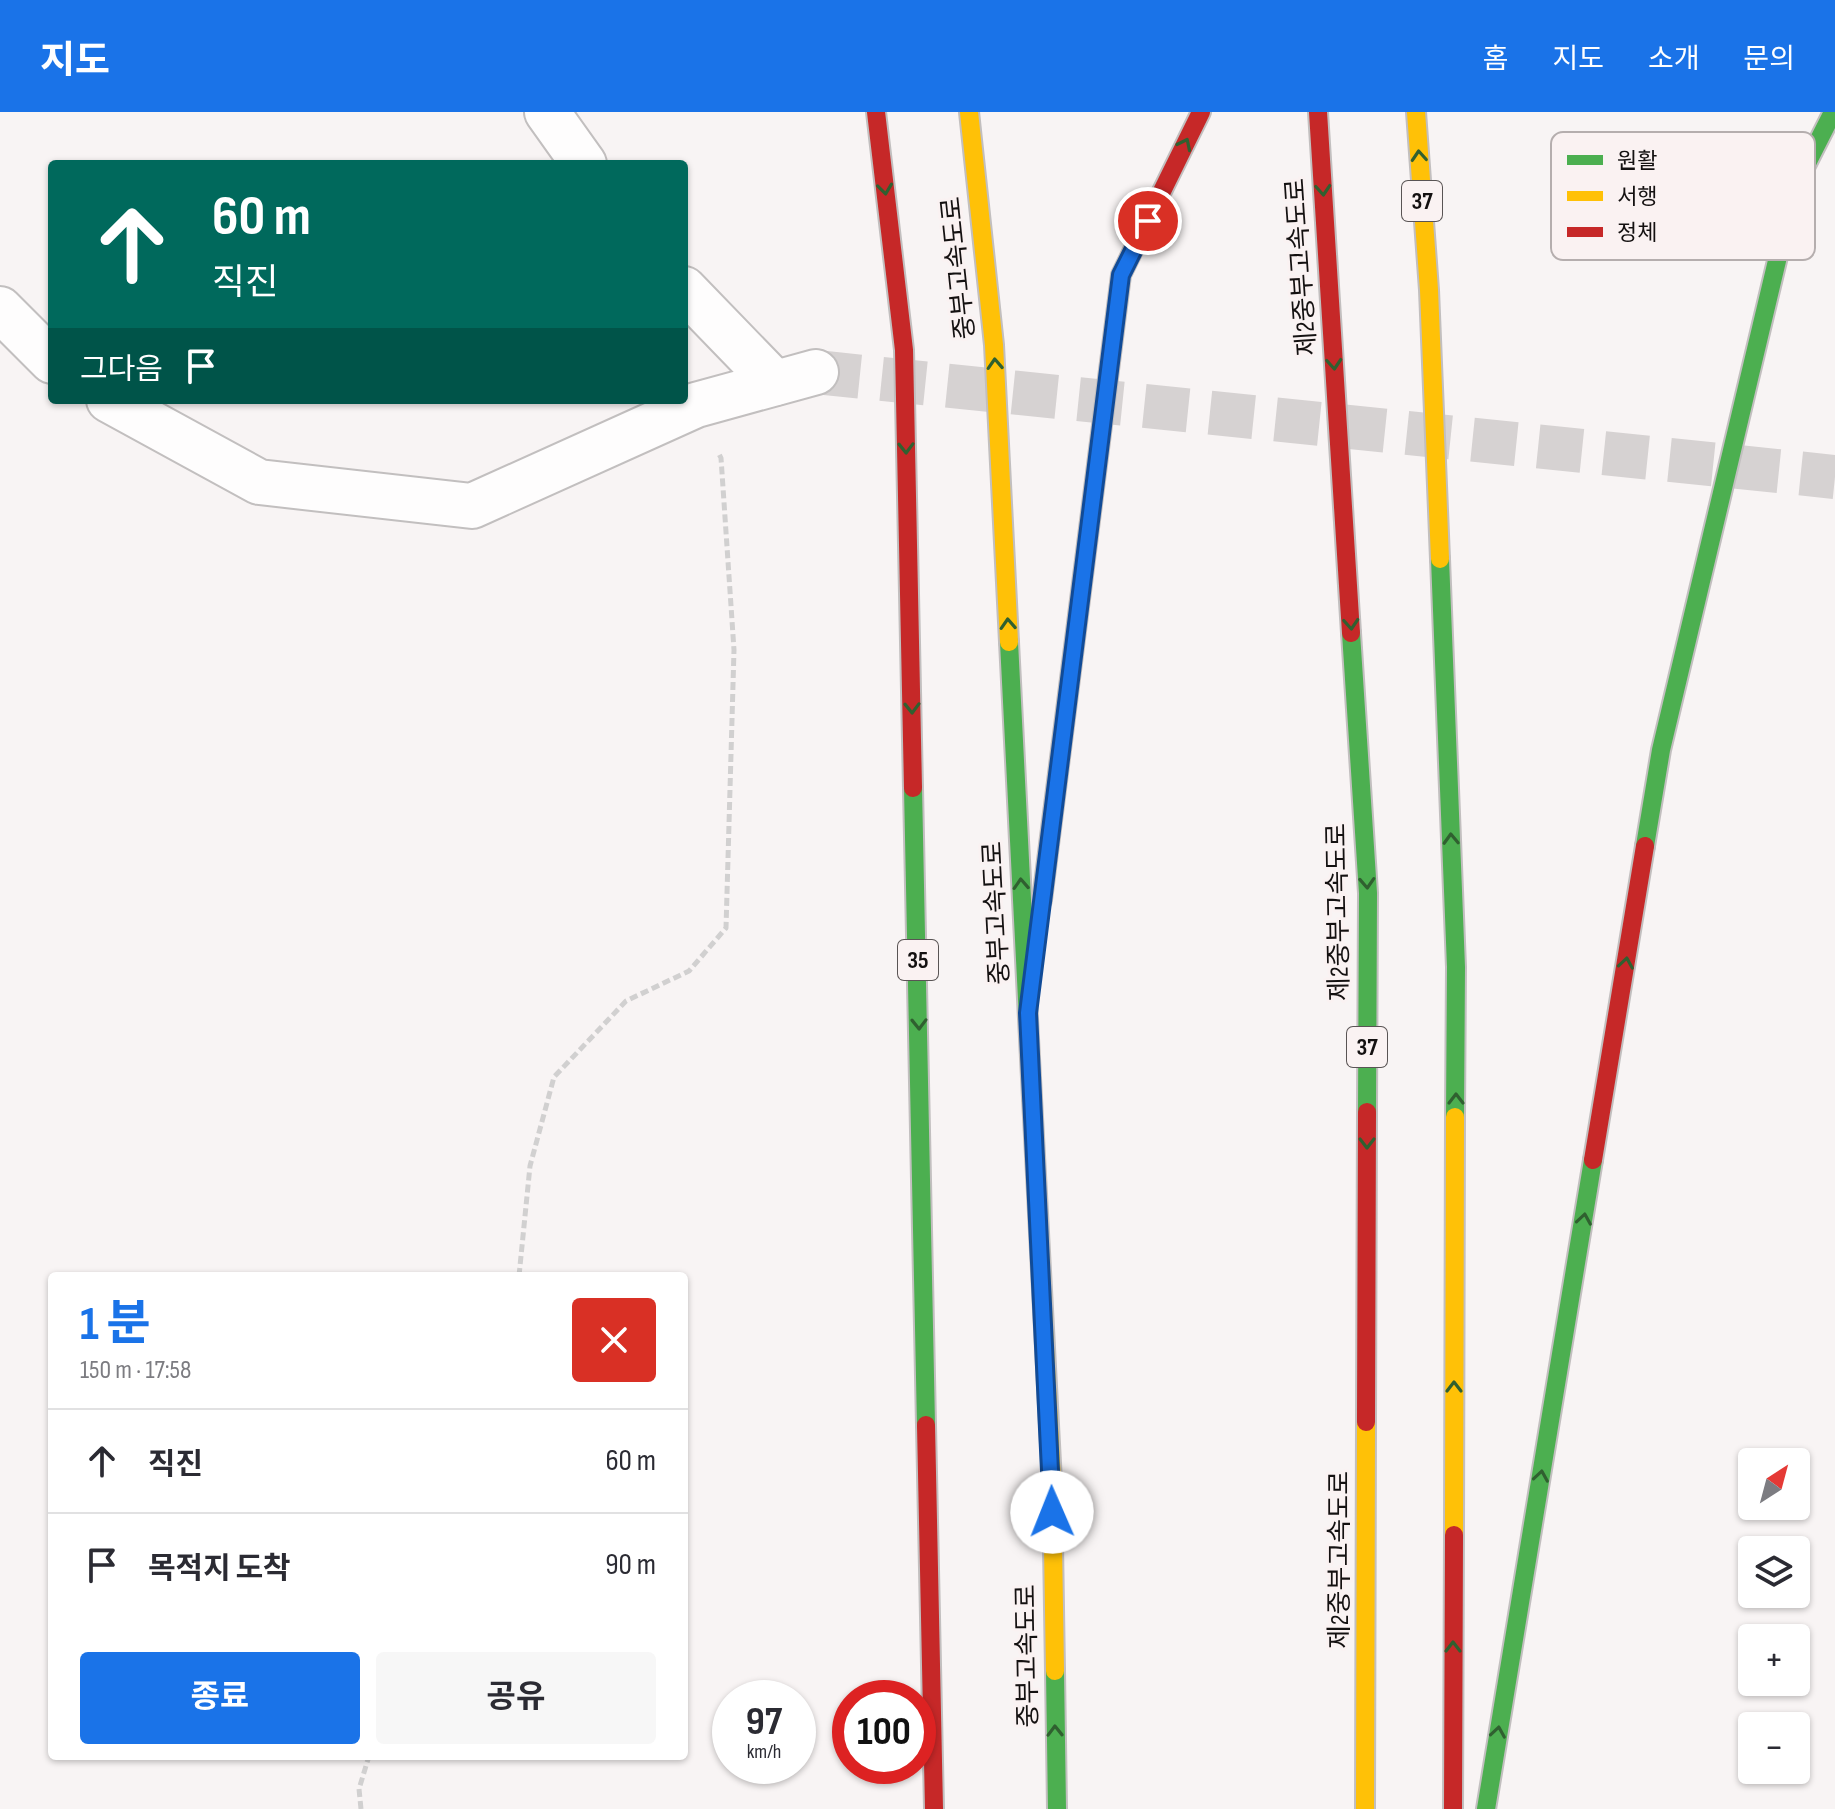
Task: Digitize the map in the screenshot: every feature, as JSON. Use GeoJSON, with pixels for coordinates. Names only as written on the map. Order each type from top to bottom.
{"type":"FeatureCollection","features":[{"type":"Feature","properties":{"kind":"highway","name":"35"},"geometry":{"type":"LineString","coordinates":[[876,112],[904,350],[934,1809]]}},
{"type":"Feature","properties":{"kind":"highway","name":"중부고속도로"},"geometry":{"type":"LineString","coordinates":[[969,112],[994,345],[1052,1482],[1057,1809]]}},
{"type":"Feature","properties":{"kind":"highway"},"geometry":{"type":"LineString","coordinates":[[1028,1013],[1121,275],[1201,112]]}},
{"type":"Feature","properties":{"kind":"highway","name":"제2중부고속도로"},"geometry":{"type":"LineString","coordinates":[[1318,112],[1368,893],[1365,1809]]}},
{"type":"Feature","properties":{"kind":"highway","name":"37"},"geometry":{"type":"LineString","coordinates":[[1416,112],[1429,290],[1456,967],[1453,1809]]}},
{"type":"Feature","properties":{"kind":"highway"},"geometry":{"type":"LineString","coordinates":[[1815,148],[1833,112]]}},
{"type":"Feature","properties":{"kind":"highway"},"geometry":{"type":"LineString","coordinates":[[1486,1809],[1661,750],[1777,260]]}},
{"type":"Feature","properties":{"kind":"street"},"geometry":{"type":"LineString","coordinates":[[547,112],[581,160]]}},
{"type":"Feature","properties":{"kind":"street"},"geometry":{"type":"LineString","coordinates":[[116,404],[259,482],[472,506],[696,405],[795,377],[688,292]]}},
{"type":"Feature","properties":{"kind":"street"},"geometry":{"type":"LineString","coordinates":[[0,309],[48,357]]}},
{"type":"Feature","properties":{"kind":"path"},"geometry":{"type":"LineString","coordinates":[[519,1272],[530,1166],[554,1077],[626,1001],[689,971],[726,928],[734,650],[721,458],[696,405]]}},
{"type":"Feature","properties":{"kind":"path"},"geometry":{"type":"LineString","coordinates":[[361,1809],[359,1789],[368,1760]]}},
{"type":"Feature","properties":{"kind":"tunnel"},"geometry":{"type":"LineString","coordinates":[[816,372],[1835,477]]}},
{"type":"Feature","properties":{"kind":"traffic: fast"},"geometry":{"type":"LineString","coordinates":[[1815,148],[1833,112]]}},
{"type":"Feature","properties":{"kind":"traffic: fast"},"geometry":{"type":"LineString","coordinates":[[1645,846],[1661,750],[1777,260]]}},
{"type":"Feature","properties":{"kind":"traffic: fast"},"geometry":{"type":"LineString","coordinates":[[1440,559],[1456,967],[1455,1117]]}},
{"type":"Feature","properties":{"kind":"traffic: fast"},"geometry":{"type":"LineString","coordinates":[[1351,633],[1368,893],[1367,1112]]}},
{"type":"Feature","properties":{"kind":"traffic: fast"},"geometry":{"type":"LineString","coordinates":[[1009,642],[1032,1098]]}},
{"type":"Feature","properties":{"kind":"traffic: fast"},"geometry":{"type":"LineString","coordinates":[[913,788],[926,1425]]}},
{"type":"Feature","properties":{"kind":"traffic: fast"},"geometry":{"type":"LineString","coordinates":[[1486,1809],[1593,1160]]}},
{"type":"Feature","properties":{"kind":"traffic: fast"},"geometry":{"type":"LineString","coordinates":[[1055,1671],[1057,1809]]}},
{"type":"Feature","properties":{"kind":"traffic: slow"},"geometry":{"type":"LineString","coordinates":[[969,112],[994,345],[1009,642]]}},
{"type":"Feature","properties":{"kind":"traffic: slow"},"geometry":{"type":"LineString","coordinates":[[1416,112],[1429,290],[1440,559]]}},
{"type":"Feature","properties":{"kind":"traffic: slow"},"geometry":{"type":"LineString","coordinates":[[1042,900],[1121,275],[1140,236]]}},
{"type":"Feature","properties":{"kind":"traffic: slow"},"geometry":{"type":"LineString","coordinates":[[1032,1098],[1052,1482],[1055,1671]]}},
{"type":"Feature","properties":{"kind":"traffic: slow"},"geometry":{"type":"LineString","coordinates":[[1454,1535],[1455,1117]]}},
{"type":"Feature","properties":{"kind":"traffic: slow"},"geometry":{"type":"LineString","coordinates":[[1365,1809],[1366,1422]]}},
{"type":"Feature","properties":{"kind":"traffic: jam"},"geometry":{"type":"LineString","coordinates":[[876,112],[904,350],[913,788]]}},
{"type":"Feature","properties":{"kind":"traffic: jam"},"geometry":{"type":"LineString","coordinates":[[1140,236],[1201,112]]}},
{"type":"Feature","properties":{"kind":"traffic: jam"},"geometry":{"type":"LineString","coordinates":[[1318,112],[1351,633]]}},
{"type":"Feature","properties":{"kind":"traffic: jam"},"geometry":{"type":"LineString","coordinates":[[1593,1160],[1645,846]]}},
{"type":"Feature","properties":{"kind":"traffic: jam"},"geometry":{"type":"LineString","coordinates":[[1366,1422],[1367,1112]]}},
{"type":"Feature","properties":{"kind":"traffic: jam"},"geometry":{"type":"LineString","coordinates":[[926,1425],[934,1809]]}},
{"type":"Feature","properties":{"kind":"traffic: jam"},"geometry":{"type":"LineString","coordinates":[[1453,1809],[1454,1535]]}},
{"type":"Feature","properties":{"kind":"route"},"geometry":{"type":"LineString","coordinates":[[1052,1512],[1028,1013],[1121,275],[1148,221]]}}]}
